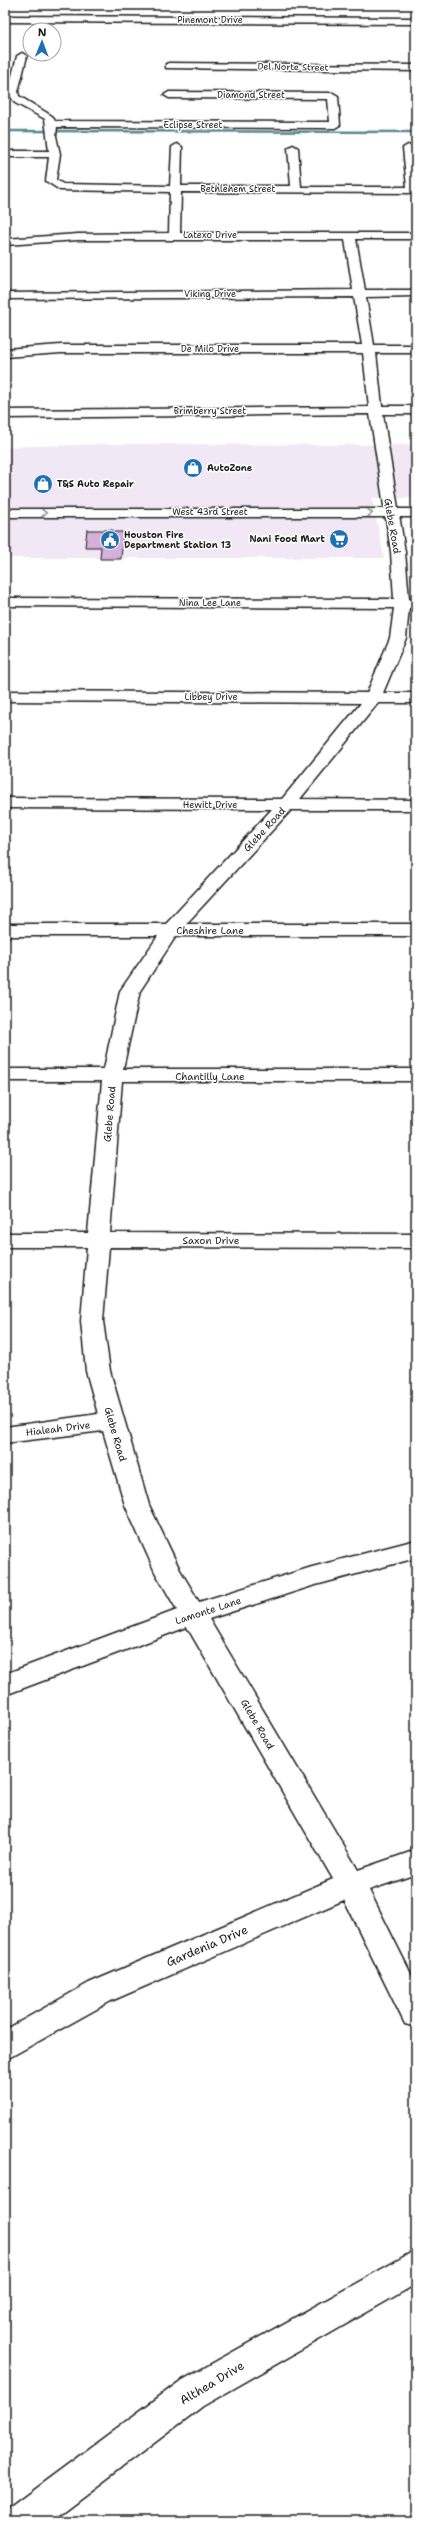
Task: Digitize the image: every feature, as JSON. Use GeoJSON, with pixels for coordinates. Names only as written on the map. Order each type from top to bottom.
{"type":"FeatureCollection","features":[{"type":"Feature","properties":{"kind":"street","name":"Pinemont Drive"},"geometry":{"type":"LineString","coordinates":[[5,19],[416,21]]}},
{"type":"Feature","properties":{"kind":"street"},"geometry":{"type":"LineString","coordinates":[[5,154],[55,154],[52,129],[42,113],[29,107],[14,97],[13,92],[20,72],[22,56]]}},
{"type":"Feature","properties":{"kind":"street","name":"Del Norte Street"},"geometry":{"type":"LineString","coordinates":[[169,66],[416,68]]}},
{"type":"Feature","properties":{"kind":"street"},"geometry":{"type":"LineString","coordinates":[[9,72],[20,72]]}},
{"type":"Feature","properties":{"kind":"street","name":"Diamond Street"},"geometry":{"type":"LineString","coordinates":[[169,95],[333,96],[335,125]]}},
{"type":"Feature","properties":{"kind":"street"},"geometry":{"type":"LineString","coordinates":[[9,107],[29,107]]}},
{"type":"Feature","properties":{"kind":"street","name":"Eclipse Street"},"geometry":{"type":"LineString","coordinates":[[52,129],[335,125]]}},
{"type":"Feature","properties":{"kind":"street"},"geometry":{"type":"LineString","coordinates":[[174,235],[177,147]]}},
{"type":"Feature","properties":{"kind":"street"},"geometry":{"type":"LineString","coordinates":[[293,148],[296,190]]}},
{"type":"Feature","properties":{"kind":"street"},"geometry":{"type":"LineString","coordinates":[[408,148],[415,190]]}},
{"type":"Feature","properties":{"kind":"street","name":"Bethlehem Street"},"geometry":{"type":"LineString","coordinates":[[55,154],[51,181],[60,186],[175,189],[415,190]]}},
{"type":"Feature","properties":{"kind":"street","name":"Latexo Drive"},"geometry":{"type":"LineString","coordinates":[[5,242],[78,237],[174,235],[350,234],[416,236]]}},
{"type":"Feature","properties":{"kind":"street","name":"Glebe Road"},"geometry":{"type":"LineString","coordinates":[[350,234],[369,349],[390,508],[409,604],[398,638],[373,698],[286,805],[170,931],[130,991],[112,1076],[92,1321],[94,1346],[112,1421],[137,1505],[168,1572],[351,1884],[416,2014]]}},
{"type":"Feature","properties":{"kind":"street","name":"Viking Drive"},"geometry":{"type":"LineString","coordinates":[[5,296],[71,294],[416,293]]}},
{"type":"Feature","properties":{"kind":"street","name":"De Milo Drive"},"geometry":{"type":"LineString","coordinates":[[5,353],[61,349],[416,349]]}},
{"type":"Feature","properties":{"kind":"street","name":"Brimberry Street"},"geometry":{"type":"LineString","coordinates":[[5,414],[416,410]]}},
{"type":"Feature","properties":{"kind":"street","name":"West 43rd Street"},"geometry":{"type":"LineString","coordinates":[[5,503],[123,508]]}},
{"type":"Feature","properties":{"kind":"street","name":"West 43rd Street"},"geometry":{"type":"LineString","coordinates":[[390,508],[416,503]]}},
{"type":"Feature","properties":{"kind":"street","name":"West 43rd Street"},"geometry":{"type":"LineString","coordinates":[[5,513],[123,508],[225,507],[390,508],[416,513]]}},
{"type":"Feature","properties":{"kind":"street","name":"Nina Lee Lane"},"geometry":{"type":"LineString","coordinates":[[5,602],[409,604]]}},
{"type":"Feature","properties":{"kind":"street","name":"Libbey Drive"},"geometry":{"type":"LineString","coordinates":[[5,696],[416,698]]}},
{"type":"Feature","properties":{"kind":"street","name":"Hewitt Drive"},"geometry":{"type":"LineString","coordinates":[[5,804],[416,805]]}},
{"type":"Feature","properties":{"kind":"street","name":"Cheshire Lane"},"geometry":{"type":"LineString","coordinates":[[5,930],[416,930]]}},
{"type":"Feature","properties":{"kind":"street","name":"Chantilly Lane"},"geometry":{"type":"LineString","coordinates":[[5,1075],[416,1075]]}},
{"type":"Feature","properties":{"kind":"street","name":"Saxon Drive"},"geometry":{"type":"LineString","coordinates":[[5,1240],[416,1241]]}},
{"type":"Feature","properties":{"kind":"street","name":"Hialeah Drive"},"geometry":{"type":"LineString","coordinates":[[5,1435],[112,1421]]}},
{"type":"Feature","properties":{"kind":"street","name":"Lamonte Lane"},"geometry":{"type":"LineString","coordinates":[[5,1685],[90,1650],[194,1614],[381,1557],[416,1549]]}},
{"type":"Feature","properties":{"kind":"street","name":"Gardenia Drive"},"geometry":{"type":"LineString","coordinates":[[5,2046],[100,1992],[351,1884],[416,1862]]}},
{"type":"Feature","properties":{"kind":"street","name":"Althea Drive"},"geometry":{"type":"LineString","coordinates":[[22,2521],[191,2394],[416,2266]]}},
{"type":"Feature","properties":{"kind":"shaded area"},"geometry":{"type":"Polygon","coordinates":[[[106,444],[416,445],[416,498],[372,498],[384,558],[5,558],[5,447],[106,444]]]}},
{"type":"Feature","properties":{"kind":"building","name":"Houston Fire Department Station 13"},"geometry":{"type":"Polygon","coordinates":[[[87,530],[113,530],[113,532],[123,532],[121,559],[100,559],[101,547],[85,547],[87,530]]]}},
{"type":"Feature","properties":{"kind":"waterway"},"geometry":{"type":"LineString","coordinates":[[5,131],[416,132]]}},
{"type":"Feature","properties":{"kind":"place","name":"AutoZone"},"geometry":{"type":"Point","coordinates":[193,468]}},
{"type":"Feature","properties":{"kind":"place","name":"T&S Auto Repair"},"geometry":{"type":"Point","coordinates":[43,484]}},
{"type":"Feature","properties":{"kind":"place","name":"Nani Food Mart"},"geometry":{"type":"Point","coordinates":[339,539]}},
{"type":"Feature","properties":{"kind":"place","name":"Houston Fire Department Station 13"},"geometry":{"type":"Point","coordinates":[110,540]}}]}
